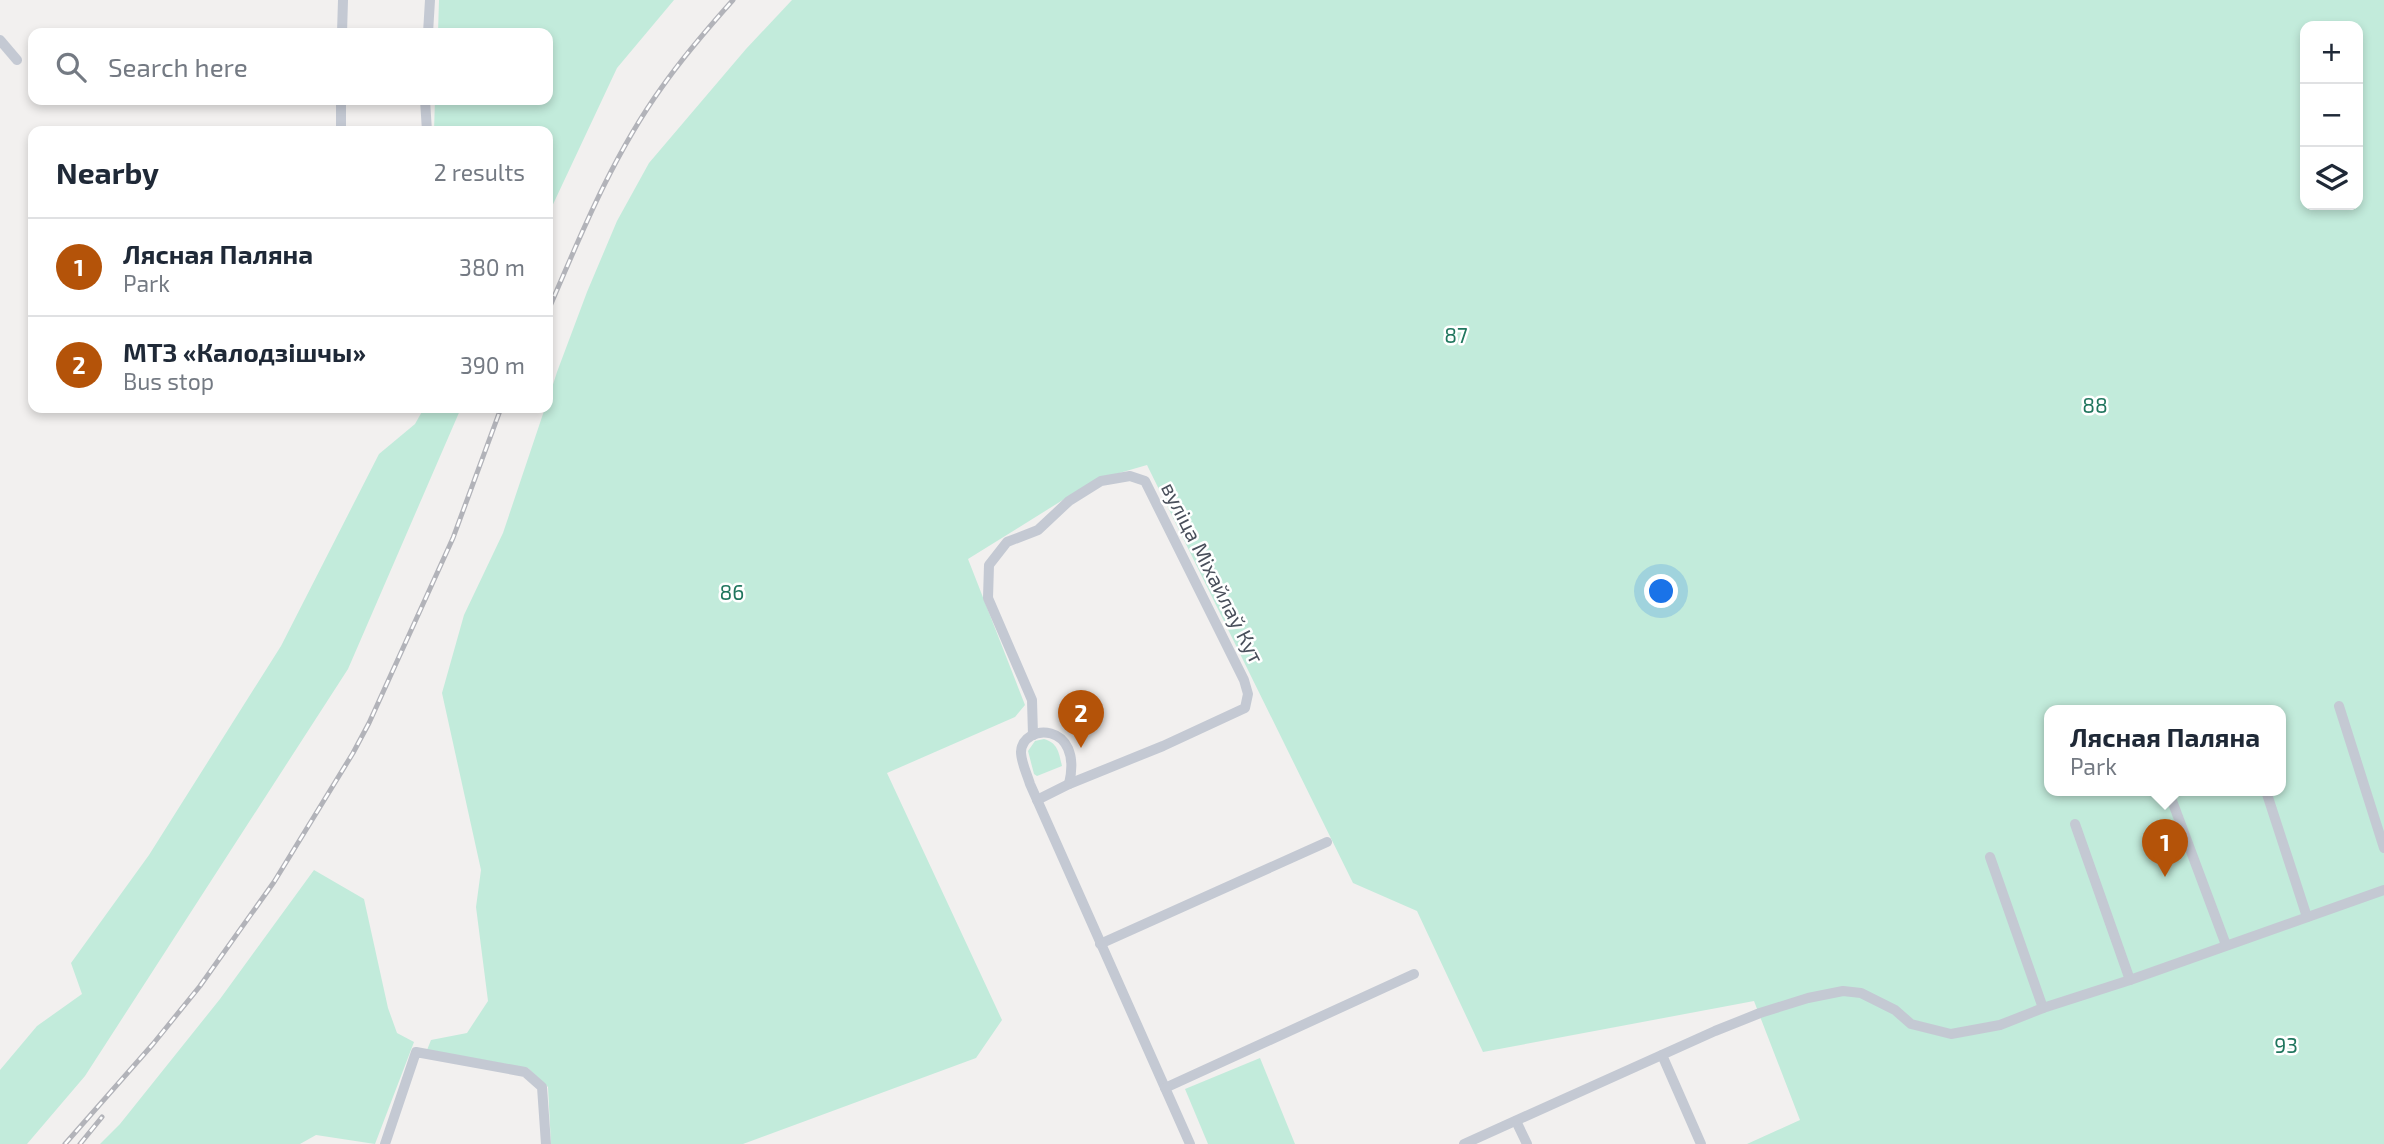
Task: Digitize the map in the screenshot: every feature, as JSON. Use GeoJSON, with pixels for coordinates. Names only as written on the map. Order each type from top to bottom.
{"type":"FeatureCollection","features":[{"type":"Feature","properties":{"kind":"street"},"geometry":{"type":"LineString","coordinates":[[342,28],[343,0]]}},
{"type":"Feature","properties":{"kind":"street"},"geometry":{"type":"LineString","coordinates":[[428,28],[430,0]]}},
{"type":"Feature","properties":{"kind":"street"},"geometry":{"type":"LineString","coordinates":[[0,40],[17,60]]}},
{"type":"Feature","properties":{"kind":"street"},"geometry":{"type":"LineString","coordinates":[[341,105],[341,126]]}},
{"type":"Feature","properties":{"kind":"street"},"geometry":{"type":"LineString","coordinates":[[425,105],[427,126]]}},
{"type":"Feature","properties":{"kind":"street","name":"вуліца Міхайлаў Кут"},"geometry":{"type":"LineString","coordinates":[[1069,784],[1245,708],[1248,694],[1244,680],[1145,481],[1130,477],[1101,481],[1069,501],[1038,530],[1007,542],[989,565],[988,598],[1032,700],[1033,736],[1025,741],[1021,748],[1021,757],[1037,800],[1190,1144]]}},
{"type":"Feature","properties":{"kind":"street"},"geometry":{"type":"LineString","coordinates":[[2339,706],[2384,848]]}},
{"type":"Feature","properties":{"kind":"street"},"geometry":{"type":"LineString","coordinates":[[1033,736],[1052,733],[1068,747],[1073,766],[1069,784],[1037,800]]}},
{"type":"Feature","properties":{"kind":"street"},"geometry":{"type":"LineString","coordinates":[[2268,796],[2307,916]]}},
{"type":"Feature","properties":{"kind":"street"},"geometry":{"type":"LineString","coordinates":[[2171,798],[2226,945]]}},
{"type":"Feature","properties":{"kind":"street"},"geometry":{"type":"LineString","coordinates":[[2075,824],[2130,980]]}},
{"type":"Feature","properties":{"kind":"street"},"geometry":{"type":"LineString","coordinates":[[1100,944],[1327,842]]}},
{"type":"Feature","properties":{"kind":"street"},"geometry":{"type":"LineString","coordinates":[[1990,857],[2043,1008]]}},
{"type":"Feature","properties":{"kind":"street"},"geometry":{"type":"LineString","coordinates":[[1464,1144],[1715,1031],[1783,1005],[1843,991],[1861,993],[1875,999],[1895,1010],[1910,1024],[1951,1034],[2000,1025],[2384,890]]}},
{"type":"Feature","properties":{"kind":"street"},"geometry":{"type":"LineString","coordinates":[[1165,1088],[1413,974]]}},
{"type":"Feature","properties":{"kind":"street"},"geometry":{"type":"LineString","coordinates":[[386,1144],[416,1052],[525,1072],[542,1087],[546,1144]]}},
{"type":"Feature","properties":{"kind":"street"},"geometry":{"type":"LineString","coordinates":[[1662,1055],[1701,1144]]}},
{"type":"Feature","properties":{"kind":"street"},"geometry":{"type":"LineString","coordinates":[[1516,1121],[1527,1144]]}},
{"type":"Feature","properties":{"kind":"green space"},"geometry":{"type":"Polygon","coordinates":[[[439,0],[674,0],[617,68],[553,204],[553,126],[434,126],[435,105],[553,105],[553,28],[438,28],[439,0]]]}},
{"type":"Feature","properties":{"kind":"green space"},"geometry":{"type":"Polygon","coordinates":[[[792,0],[2384,0],[2384,1144],[1747,1144],[1800,1120],[1754,1001],[1483,1052],[1417,911],[1353,883],[1147,465],[1095,480],[968,559],[1025,705],[1015,717],[887,773],[1002,1020],[976,1058],[743,1144],[551,1144],[548,1087],[528,1068],[427,1050],[431,1040],[467,1033],[488,1001],[476,907],[481,870],[442,693],[464,615],[503,533],[543,413],[553,413],[553,384],[557,372],[617,221],[649,163],[746,49],[792,0]]]}},
{"type":"Feature","properties":{"kind":"green space"},"geometry":{"type":"Polygon","coordinates":[[[421,413],[459,413],[348,669],[85,1076],[27,1144],[0,1144],[0,1070],[37,1026],[82,994],[71,963],[149,855],[281,646],[379,454],[415,424],[421,413]]]}},
{"type":"Feature","properties":{"kind":"green space"},"geometry":{"type":"Polygon","coordinates":[[[1044,739],[1055,746],[1062,766],[1037,776],[1034,774],[1028,751],[1035,741],[1044,739]]]}},
{"type":"Feature","properties":{"kind":"green space"},"geometry":{"type":"Polygon","coordinates":[[[314,870],[364,899],[388,1008],[397,1033],[414,1042],[375,1144],[316,1135],[300,1144],[100,1144],[120,1124],[220,999],[314,870]]]}},
{"type":"Feature","properties":{"kind":"green space"},"geometry":{"type":"Polygon","coordinates":[[[1260,1058],[1295,1144],[1208,1144],[1185,1089],[1260,1058]]]}},
{"type":"Feature","properties":{"kind":"railway"},"geometry":{"type":"LineString","coordinates":[[553,299],[613,167],[644,113],[670,76],[733,0]]}},
{"type":"Feature","properties":{"kind":"railway"},"geometry":{"type":"LineString","coordinates":[[65,1144],[200,986],[274,882],[353,753],[453,538],[499,413]]}},
{"type":"Feature","properties":{"kind":"railway"},"geometry":{"type":"LineString","coordinates":[[80,1144],[102,1117]]}},
{"type":"Feature","properties":{"kind":"place","name":"МТЗ «Калодзішчы»"},"geometry":{"type":"Point","coordinates":[1081,748]}},
{"type":"Feature","properties":{"kind":"place","name":"Лясная Паляна"},"geometry":{"type":"Point","coordinates":[2165,877]}},
{"type":"Feature","properties":{"kind":"park label","name":"87"},"geometry":{"type":"Point","coordinates":[1456,336]}},
{"type":"Feature","properties":{"kind":"park label","name":"88"},"geometry":{"type":"Point","coordinates":[2095,406]}},
{"type":"Feature","properties":{"kind":"park label","name":"86"},"geometry":{"type":"Point","coordinates":[732,593]}},
{"type":"Feature","properties":{"kind":"park label","name":"93"},"geometry":{"type":"Point","coordinates":[2286,1046]}}]}
